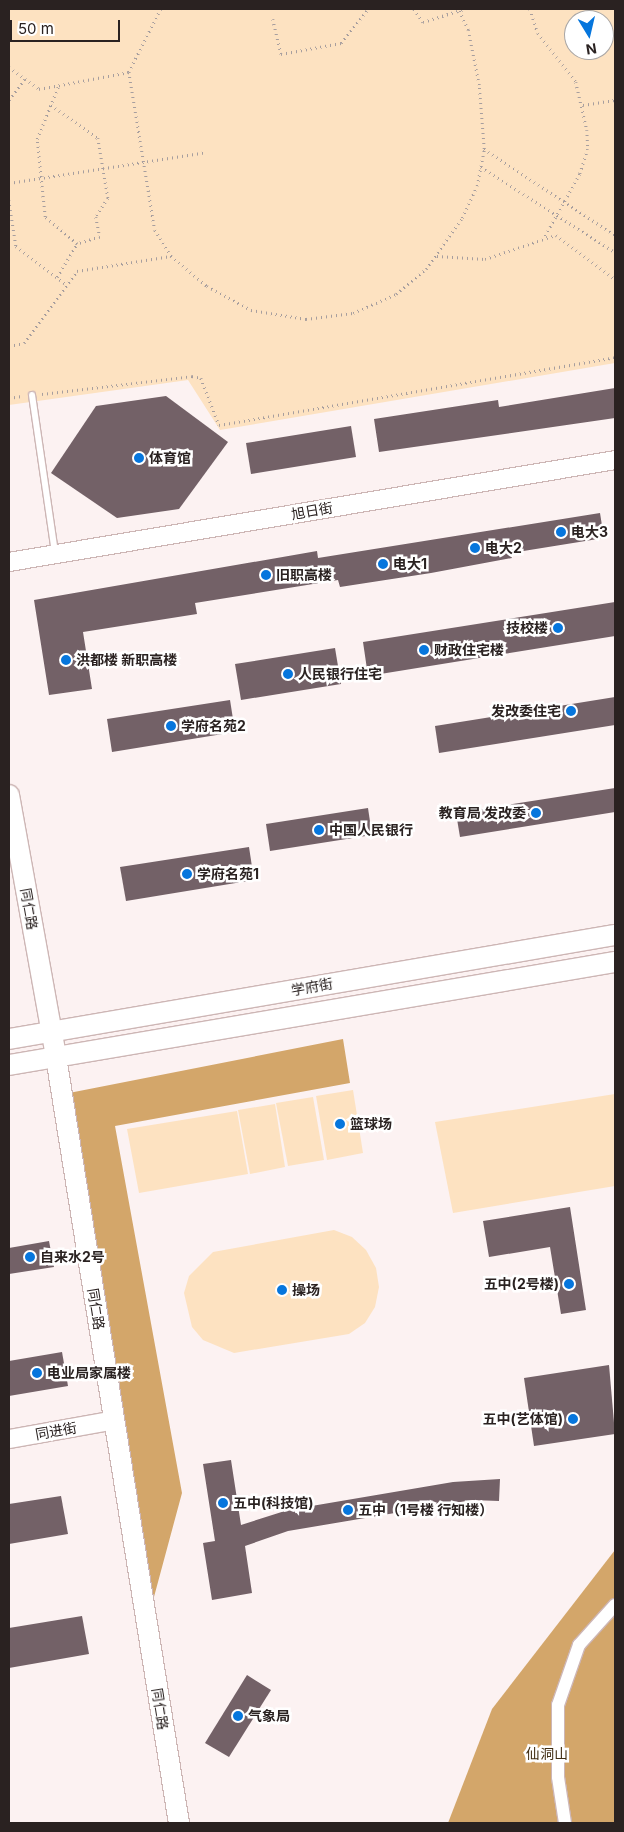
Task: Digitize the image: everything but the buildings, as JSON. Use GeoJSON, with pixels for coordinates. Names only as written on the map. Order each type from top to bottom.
{"type":"FeatureCollection","features":[{"type":"Feature","properties":{"kind":"main road","name":"旭日街"},"geometry":{"type":"LineString","coordinates":[[9,562],[615,460]]}},
{"type":"Feature","properties":{"kind":"main road","name":"同仁路"},"geometry":{"type":"LineString","coordinates":[[9,795],[50,1058],[179,1823]]}},
{"type":"Feature","properties":{"kind":"main road","name":"同仁路"},"geometry":{"type":"LineString","coordinates":[[9,848],[46,1033]]}},
{"type":"Feature","properties":{"kind":"main road","name":"学府街"},"geometry":{"type":"LineString","coordinates":[[9,1039],[615,935]]}},
{"type":"Feature","properties":{"kind":"main road","name":"学府街"},"geometry":{"type":"LineString","coordinates":[[9,1065],[615,962]]}},
{"type":"Feature","properties":{"kind":"main road","name":"同仁路"},"geometry":{"type":"LineString","coordinates":[[50,1058],[104,1422],[169,1823]]}},
{"type":"Feature","properties":{"kind":"main road","name":"同进街"},"geometry":{"type":"LineString","coordinates":[[9,1439],[104,1422]]}},
{"type":"Feature","properties":{"kind":"street"},"geometry":{"type":"LineString","coordinates":[[565,1823],[558,1777],[558,1705],[579,1646],[615,1605]]}},
{"type":"Feature","properties":{"kind":"lane"},"geometry":{"type":"LineString","coordinates":[[32,395],[55,554]]}},
{"type":"Feature","properties":{"kind":"path"},"geometry":{"type":"LineString","coordinates":[[161,9],[129,72],[155,230],[171,256],[207,286],[251,310],[306,319],[353,313],[396,294],[437,256],[462,218],[481,167],[484,149],[478,85],[468,30],[459,10]]}},
{"type":"Feature","properties":{"kind":"path"},"geometry":{"type":"LineString","coordinates":[[273,19],[281,54],[341,43],[368,9]]}},
{"type":"Feature","properties":{"kind":"path"},"geometry":{"type":"LineString","coordinates":[[414,9],[423,22],[464,9]]}},
{"type":"Feature","properties":{"kind":"path"},"geometry":{"type":"LineString","coordinates":[[530,9],[538,33],[576,82],[583,105],[588,149],[580,174],[556,214],[545,237]]}},
{"type":"Feature","properties":{"kind":"path"},"geometry":{"type":"LineString","coordinates":[[9,66],[39,89],[58,87],[129,72]]}},
{"type":"Feature","properties":{"kind":"path"},"geometry":{"type":"LineString","coordinates":[[9,100],[25,79]]}},
{"type":"Feature","properties":{"kind":"path"},"geometry":{"type":"LineString","coordinates":[[58,87],[37,139],[41,178],[46,217],[77,244]]}},
{"type":"Feature","properties":{"kind":"path"},"geometry":{"type":"LineString","coordinates":[[583,105],[615,100]]}},
{"type":"Feature","properties":{"kind":"path"},"geometry":{"type":"LineString","coordinates":[[51,105],[98,138],[108,198],[96,217],[100,237],[77,244],[57,277]]}},
{"type":"Feature","properties":{"kind":"path"},"geometry":{"type":"LineString","coordinates":[[484,149],[615,235]]}},
{"type":"Feature","properties":{"kind":"path"},"geometry":{"type":"LineString","coordinates":[[9,182],[206,152]]}},
{"type":"Feature","properties":{"kind":"path"},"geometry":{"type":"LineString","coordinates":[[481,167],[615,252]]}},
{"type":"Feature","properties":{"kind":"path"},"geometry":{"type":"LineString","coordinates":[[9,200],[16,246],[67,285]]}},
{"type":"Feature","properties":{"kind":"path"},"geometry":{"type":"LineString","coordinates":[[437,256],[485,260],[545,237],[556,235],[571,243],[615,279]]}},
{"type":"Feature","properties":{"kind":"path"},"geometry":{"type":"LineString","coordinates":[[9,346],[24,342],[77,271],[171,256]]}},
{"type":"Feature","properties":{"kind":"path"},"geometry":{"type":"LineString","coordinates":[[9,398],[192,376],[201,378],[219,425],[615,357]]}},
{"type":"Feature","properties":{"kind":"shaded area"},"geometry":{"type":"Polygon","coordinates":[[[9,9],[615,9],[615,363],[220,430],[188,380],[9,405],[9,9]]]}},
{"type":"Feature","properties":{"kind":"shaded area","name":"篮球场"},"geometry":{"type":"Polygon","coordinates":[[[353,1090],[363,1153],[327,1160],[316,1096],[353,1090]]]}},
{"type":"Feature","properties":{"kind":"shaded area"},"geometry":{"type":"Polygon","coordinates":[[[615,1094],[615,1186],[453,1213],[435,1122],[615,1094]]]}},
{"type":"Feature","properties":{"kind":"shaded area","name":"篮球场"},"geometry":{"type":"Polygon","coordinates":[[[313,1097],[324,1160],[288,1166],[276,1103],[313,1097]]]}},
{"type":"Feature","properties":{"kind":"shaded area"},"geometry":{"type":"Polygon","coordinates":[[[275,1104],[285,1167],[250,1174],[238,1110],[275,1104]]]}},
{"type":"Feature","properties":{"kind":"shaded area"},"geometry":{"type":"Polygon","coordinates":[[[237,1111],[248,1174],[139,1193],[127,1129],[237,1111]]]}},
{"type":"Feature","properties":{"kind":"shaded area","name":"操场"},"geometry":{"type":"Polygon","coordinates":[[[334,1230],[352,1237],[366,1250],[376,1268],[379,1287],[375,1307],[365,1323],[349,1334],[234,1353],[203,1340],[192,1327],[184,1293],[189,1276],[213,1252],[334,1230]]]}},
{"type":"Feature","properties":{"kind":"green space"},"geometry":{"type":"Polygon","coordinates":[[[343,1039],[350,1083],[115,1126],[182,1493],[151,1608],[69,1093],[343,1039]]]}},
{"type":"Feature","properties":{"kind":"green space","name":"仙洞山"},"geometry":{"type":"Polygon","coordinates":[[[615,1550],[615,1823],[448,1823],[492,1709],[615,1550]]]}},
{"type":"Feature","properties":{"kind":"place","name":"体育馆"},"geometry":{"type":"Point","coordinates":[139,458]}},
{"type":"Feature","properties":{"kind":"place","name":"电大3"},"geometry":{"type":"Point","coordinates":[561,532]}},
{"type":"Feature","properties":{"kind":"place","name":"电大2"},"geometry":{"type":"Point","coordinates":[475,548]}},
{"type":"Feature","properties":{"kind":"place","name":"电大1"},"geometry":{"type":"Point","coordinates":[383,564]}},
{"type":"Feature","properties":{"kind":"place","name":"旧职高楼"},"geometry":{"type":"Point","coordinates":[266,575]}},
{"type":"Feature","properties":{"kind":"place","name":"技校楼"},"geometry":{"type":"Point","coordinates":[558,628]}},
{"type":"Feature","properties":{"kind":"place","name":"财政住宅楼"},"geometry":{"type":"Point","coordinates":[424,650]}},
{"type":"Feature","properties":{"kind":"place","name":"洪都楼 新职高楼"},"geometry":{"type":"Point","coordinates":[66,660]}},
{"type":"Feature","properties":{"kind":"place","name":"人民银行住宅"},"geometry":{"type":"Point","coordinates":[288,674]}},
{"type":"Feature","properties":{"kind":"place","name":"发改委住宅"},"geometry":{"type":"Point","coordinates":[571,711]}},
{"type":"Feature","properties":{"kind":"place","name":"学府名苑2"},"geometry":{"type":"Point","coordinates":[171,726]}},
{"type":"Feature","properties":{"kind":"place","name":"教育局 发改委"},"geometry":{"type":"Point","coordinates":[536,813]}},
{"type":"Feature","properties":{"kind":"place","name":"中国人民银行"},"geometry":{"type":"Point","coordinates":[319,830]}},
{"type":"Feature","properties":{"kind":"place","name":"学府名苑1"},"geometry":{"type":"Point","coordinates":[187,874]}},
{"type":"Feature","properties":{"kind":"place","name":"篮球场"},"geometry":{"type":"Point","coordinates":[340,1124]}},
{"type":"Feature","properties":{"kind":"place","name":"自来水2号"},"geometry":{"type":"Point","coordinates":[30,1257]}},
{"type":"Feature","properties":{"kind":"place","name":"五中(2号楼)"},"geometry":{"type":"Point","coordinates":[569,1284]}},
{"type":"Feature","properties":{"kind":"place","name":"操场"},"geometry":{"type":"Point","coordinates":[282,1290]}},
{"type":"Feature","properties":{"kind":"place","name":"电业局家属楼"},"geometry":{"type":"Point","coordinates":[37,1373]}},
{"type":"Feature","properties":{"kind":"place","name":"五中(艺体馆)"},"geometry":{"type":"Point","coordinates":[573,1419]}},
{"type":"Feature","properties":{"kind":"place","name":"五中(科技馆)"},"geometry":{"type":"Point","coordinates":[223,1503]}},
{"type":"Feature","properties":{"kind":"place","name":"五中（1号楼 行知楼）"},"geometry":{"type":"Point","coordinates":[348,1510]}},
{"type":"Feature","properties":{"kind":"place","name":"气象局"},"geometry":{"type":"Point","coordinates":[238,1716]}}]}
